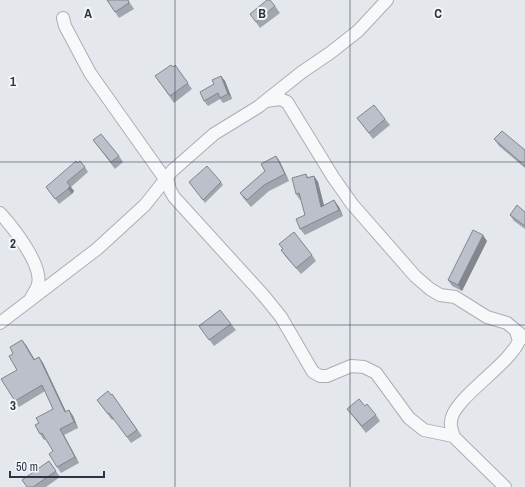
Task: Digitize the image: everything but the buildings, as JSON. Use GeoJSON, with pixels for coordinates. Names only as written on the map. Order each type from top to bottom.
{"type":"FeatureCollection","features":[{"type":"Feature","properties":{"kind":"street"},"geometry":{"type":"LineString","coordinates":[[0,323],[97,250],[145,205],[157,190],[167,182],[214,134],[266,101],[358,30],[387,0]]}},
{"type":"Feature","properties":{"kind":"street"},"geometry":{"type":"LineString","coordinates":[[63,18],[65,26],[90,73],[167,182],[264,296],[284,322],[313,372],[320,376],[327,376],[352,366],[364,367],[376,373],[409,418],[424,430],[454,437],[505,487]]}},
{"type":"Feature","properties":{"kind":"street"},"geometry":{"type":"LineString","coordinates":[[284,87],[283,95],[333,177],[352,204],[390,244],[415,276],[430,289],[440,295],[455,297],[487,317],[507,323],[522,337],[513,353],[469,394],[444,425],[430,431]]}},
{"type":"Feature","properties":{"kind":"street"},"geometry":{"type":"LineString","coordinates":[[266,101],[280,99],[287,102]]}},
{"type":"Feature","properties":{"kind":"street"},"geometry":{"type":"LineString","coordinates":[[0,213],[23,240],[39,275],[38,284],[29,301]]}},
{"type":"Feature","properties":{"kind":"street"},"geometry":{"type":"LineString","coordinates":[[39,275],[44,278],[59,278]]}},
{"type":"Feature","properties":{"kind":"street"},"geometry":{"type":"LineString","coordinates":[[451,417],[450,422],[454,437]]}}]}
